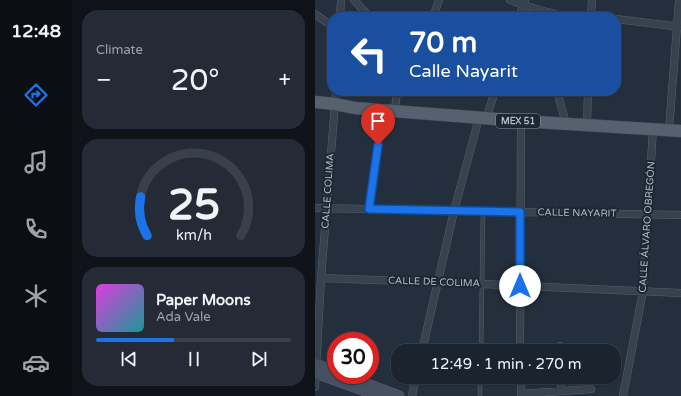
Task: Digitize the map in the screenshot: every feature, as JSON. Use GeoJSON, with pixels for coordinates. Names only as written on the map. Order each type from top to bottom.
{"type":"FeatureCollection","features":[{"type":"Feature","properties":{"kind":"main road","name":"MEX 51"},"geometry":{"type":"LineString","coordinates":[[315,102],[335,107],[681,131]]}},
{"type":"Feature","properties":{"kind":"main road","name":"MEX 51"},"geometry":{"type":"LineString","coordinates":[[315,110],[335,107]]}},
{"type":"Feature","properties":{"kind":"street"},"geometry":{"type":"LineString","coordinates":[[340,12],[341,0]]}},
{"type":"Feature","properties":{"kind":"street"},"geometry":{"type":"LineString","coordinates":[[354,0],[365,12]]}},
{"type":"Feature","properties":{"kind":"street"},"geometry":{"type":"LineString","coordinates":[[435,12],[439,0]]}},
{"type":"Feature","properties":{"kind":"street"},"geometry":{"type":"LineString","coordinates":[[510,0],[524,3],[536,9],[548,12]]}},
{"type":"Feature","properties":{"kind":"street"},"geometry":{"type":"LineString","coordinates":[[592,12],[593,0]]}},
{"type":"Feature","properties":{"kind":"street"},"geometry":{"type":"LineString","coordinates":[[669,130],[679,27],[679,0]]}},
{"type":"Feature","properties":{"kind":"street"},"geometry":{"type":"LineString","coordinates":[[315,14],[327,22]]}},
{"type":"Feature","properties":{"kind":"street"},"geometry":{"type":"LineString","coordinates":[[621,21],[679,27]]}},
{"type":"Feature","properties":{"kind":"street","name":"CALLE COLIMA"},"geometry":{"type":"LineString","coordinates":[[315,387],[321,278],[336,96]]}},
{"type":"Feature","properties":{"kind":"street"},"geometry":{"type":"LineString","coordinates":[[395,111],[396,96]]}},
{"type":"Feature","properties":{"kind":"street"},"geometry":{"type":"LineString","coordinates":[[424,344],[454,210],[483,118],[493,96]]}},
{"type":"Feature","properties":{"kind":"street"},"geometry":{"type":"LineString","coordinates":[[558,96],[566,124]]}},
{"type":"Feature","properties":{"kind":"street"},"geometry":{"type":"LineString","coordinates":[[587,125],[588,96]]}},
{"type":"Feature","properties":{"kind":"street"},"geometry":{"type":"LineString","coordinates":[[520,344],[521,121]]}},
{"type":"Feature","properties":{"kind":"street","name":"CALLE ÁLVARO OBREGÓN"},"geometry":{"type":"LineString","coordinates":[[623,396],[643,291],[653,129]]}},
{"type":"Feature","properties":{"kind":"street","name":"CALLE NAYARIT"},"geometry":{"type":"LineString","coordinates":[[315,208],[681,215]]}},
{"type":"Feature","properties":{"kind":"street","name":"CALLE DE COLIMA"},"geometry":{"type":"LineString","coordinates":[[321,278],[681,293]]}},
{"type":"Feature","properties":{"kind":"street"},"geometry":{"type":"LineString","coordinates":[[316,369],[327,371]]}},
{"type":"Feature","properties":{"kind":"street"},"geometry":{"type":"LineString","coordinates":[[316,369],[379,396]]}},
{"type":"Feature","properties":{"kind":"street"},"geometry":{"type":"LineString","coordinates":[[367,384],[399,396]]}},
{"type":"Feature","properties":{"kind":"street"},"geometry":{"type":"LineString","coordinates":[[412,396],[415,384]]}},
{"type":"Feature","properties":{"kind":"street"},"geometry":{"type":"LineString","coordinates":[[521,384],[521,395],[591,389]]}},
{"type":"Feature","properties":{"kind":"street"},"geometry":{"type":"LineString","coordinates":[[561,384],[561,391]]}},
{"type":"Feature","properties":{"kind":"lane"},"geometry":{"type":"LineString","coordinates":[[369,209],[378,145],[395,111]]}},
{"type":"Feature","properties":{"kind":"lane"},"geometry":{"type":"LineString","coordinates":[[481,344],[483,211]]}},
{"type":"Feature","properties":{"kind":"lane"},"geometry":{"type":"LineString","coordinates":[[480,384],[480,396]]}},
{"type":"Feature","properties":{"kind":"route"},"geometry":{"type":"LineString","coordinates":[[378,145],[369,209],[520,212],[520,286]]}}]}
